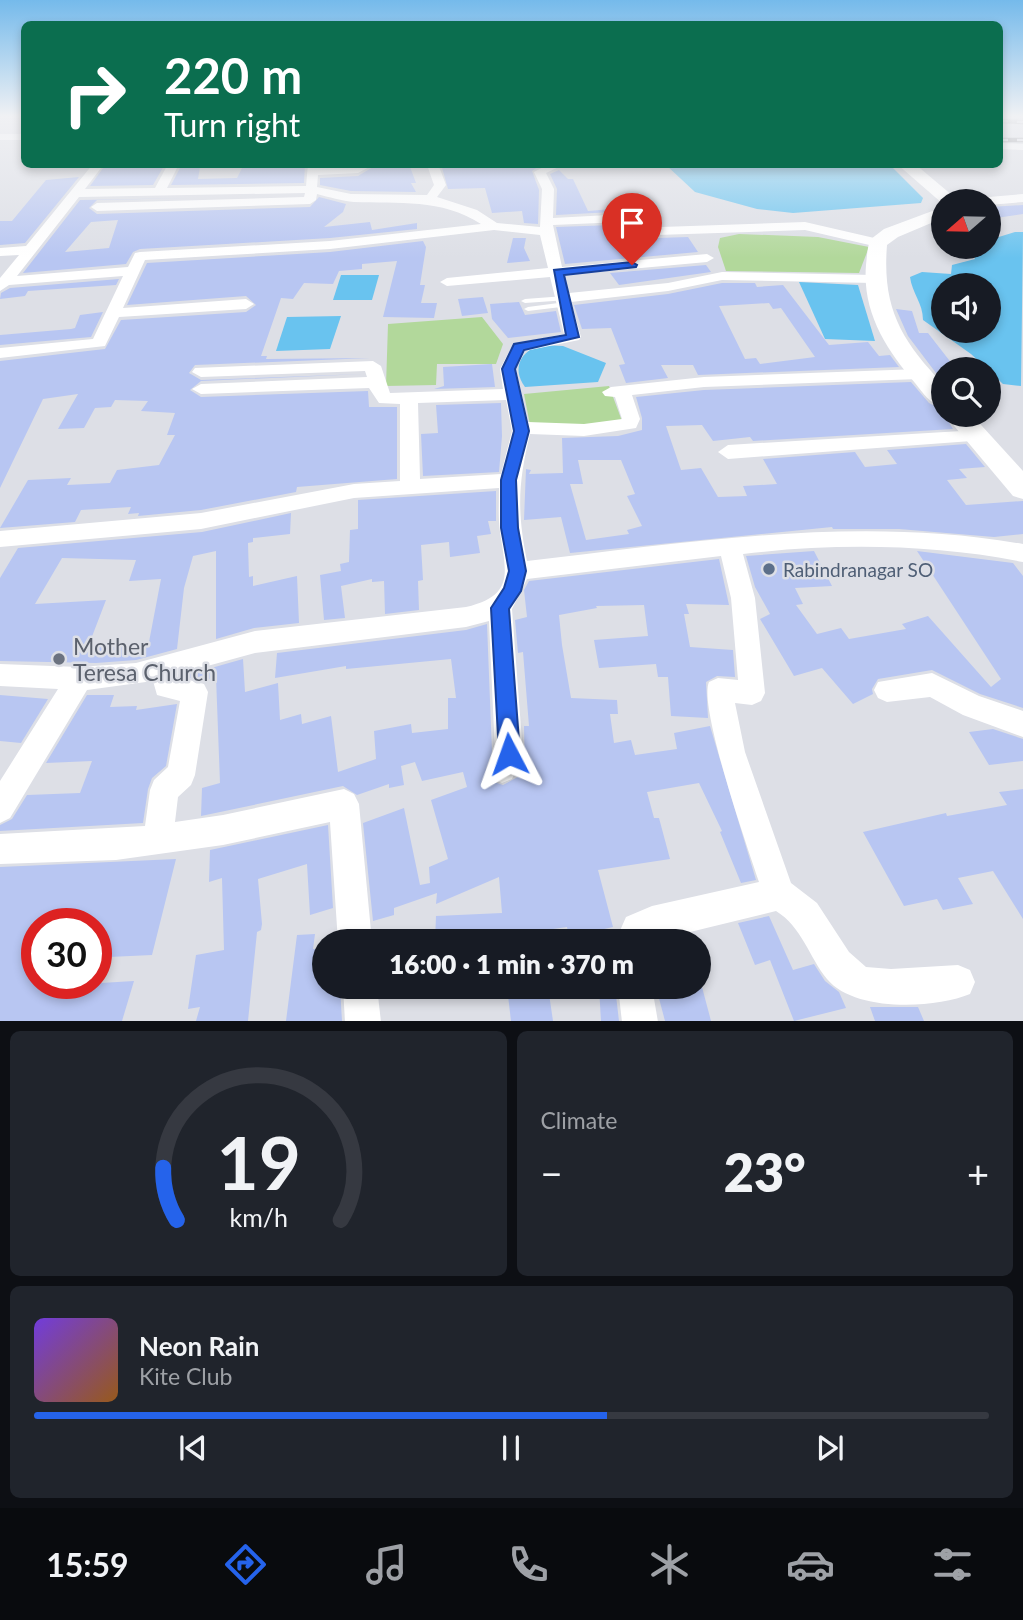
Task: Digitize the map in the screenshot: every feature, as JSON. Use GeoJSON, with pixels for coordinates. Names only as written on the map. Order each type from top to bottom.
{"type":"FeatureCollection","features":[{"type":"Feature","properties":{"kind":"street"},"geometry":{"type":"LineString","coordinates":[[6,276],[96,168]]}},
{"type":"Feature","properties":{"kind":"street"},"geometry":{"type":"LineString","coordinates":[[160,190],[172,168]]}},
{"type":"Feature","properties":{"kind":"street"},"geometry":{"type":"LineString","coordinates":[[97,207],[310,200],[314,168],[362,168]]}},
{"type":"Feature","properties":{"kind":"street"},"geometry":{"type":"LineString","coordinates":[[430,199],[440,186],[434,168]]}},
{"type":"Feature","properties":{"kind":"street"},"geometry":{"type":"LineString","coordinates":[[502,769],[509,754],[500,608],[512,591],[517,571],[510,528],[509,480],[521,428],[508,369],[519,347],[573,337],[546,227],[548,190],[538,168]]}},
{"type":"Feature","properties":{"kind":"street"},"geometry":{"type":"LineString","coordinates":[[910,168],[935,189]]}},
{"type":"Feature","properties":{"kind":"street"},"geometry":{"type":"LineString","coordinates":[[76,193],[312,189],[351,198],[430,199],[473,213],[494,226]]}},
{"type":"Feature","properties":{"kind":"street"},"geometry":{"type":"LineString","coordinates":[[1001,200],[1023,198]]}},
{"type":"Feature","properties":{"kind":"street"},"geometry":{"type":"LineString","coordinates":[[0,353],[99,343],[140,256],[330,245],[494,226],[546,227],[646,217],[657,231],[805,226],[878,243]]}},
{"type":"Feature","properties":{"kind":"street"},"geometry":{"type":"LineString","coordinates":[[931,217],[891,233],[878,243],[874,279],[884,325],[896,347],[931,386]]}},
{"type":"Feature","properties":{"kind":"street"},"geometry":{"type":"LineString","coordinates":[[682,229],[722,276]]}},
{"type":"Feature","properties":{"kind":"street"},"geometry":{"type":"LineString","coordinates":[[0,252],[29,250]]}},
{"type":"Feature","properties":{"kind":"street"},"geometry":{"type":"LineString","coordinates":[[447,282],[707,258]]}},
{"type":"Feature","properties":{"kind":"street"},"geometry":{"type":"LineString","coordinates":[[6,276],[94,261]]}},
{"type":"Feature","properties":{"kind":"street"},"geometry":{"type":"LineString","coordinates":[[6,276],[131,271]]}},
{"type":"Feature","properties":{"kind":"street"},"geometry":{"type":"LineString","coordinates":[[565,301],[722,276],[874,279]]}},
{"type":"Feature","properties":{"kind":"street"},"geometry":{"type":"LineString","coordinates":[[111,313],[246,304]]}},
{"type":"Feature","properties":{"kind":"street"},"geometry":{"type":"LineString","coordinates":[[521,428],[584,430],[629,424],[631,419],[617,392],[715,381],[919,374]]}},
{"type":"Feature","properties":{"kind":"street"},"geometry":{"type":"LineString","coordinates":[[201,380],[376,382],[385,399],[515,394]]}},
{"type":"Feature","properties":{"kind":"street"},"geometry":{"type":"LineString","coordinates":[[409,398],[410,486]]}},
{"type":"Feature","properties":{"kind":"street"},"geometry":{"type":"LineString","coordinates":[[969,427],[1023,489]]}},
{"type":"Feature","properties":{"kind":"street"},"geometry":{"type":"LineString","coordinates":[[728,452],[978,436]]}},
{"type":"Feature","properties":{"kind":"street"},"geometry":{"type":"LineString","coordinates":[[0,539],[165,522],[201,521],[354,491],[509,480]]}},
{"type":"Feature","properties":{"kind":"street"},"geometry":{"type":"LineString","coordinates":[[517,571],[798,539],[964,542],[1023,553]]}},
{"type":"Feature","properties":{"kind":"street"},"geometry":{"type":"LineString","coordinates":[[730,547],[743,597],[752,693],[718,690],[727,721],[731,752],[779,894],[806,911],[835,958],[855,981],[875,986],[958,982]]}},
{"type":"Feature","properties":{"kind":"street"},"geometry":{"type":"LineString","coordinates":[[0,675],[79,679],[135,674],[255,642],[448,621],[500,608]]}},
{"type":"Feature","properties":{"kind":"street"},"geometry":{"type":"LineString","coordinates":[[158,839],[164,790],[181,775],[195,692],[166,687],[165,666]]}},
{"type":"Feature","properties":{"kind":"street"},"geometry":{"type":"LineString","coordinates":[[0,808],[79,679]]}},
{"type":"Feature","properties":{"kind":"street"},"geometry":{"type":"LineString","coordinates":[[887,690],[932,685],[972,706],[1023,724]]}},
{"type":"Feature","properties":{"kind":"street"},"geometry":{"type":"LineString","coordinates":[[0,849],[116,845],[223,830],[344,804],[354,929]]}},
{"type":"Feature","properties":{"kind":"street"},"geometry":{"type":"LineString","coordinates":[[638,929],[652,922],[779,894]]}},
{"type":"Feature","properties":{"kind":"street"},"geometry":{"type":"LineString","coordinates":[[361,999],[363,1021]]}},
{"type":"Feature","properties":{"kind":"street"},"geometry":{"type":"LineString","coordinates":[[637,999],[640,1021]]}},
{"type":"Feature","properties":{"kind":"lane"},"geometry":{"type":"LineString","coordinates":[[527,305],[565,301]]}},
{"type":"Feature","properties":{"kind":"green space"},"geometry":{"type":"Polygon","coordinates":[[[739,234],[818,237],[869,247],[859,273],[726,271],[718,247],[720,238],[739,234]]]}},
{"type":"Feature","properties":{"kind":"green space"},"geometry":{"type":"Polygon","coordinates":[[[482,317],[503,344],[496,364],[437,364],[436,385],[386,386],[388,324],[482,317]]]}},
{"type":"Feature","properties":{"kind":"green space"},"geometry":{"type":"Polygon","coordinates":[[[609,386],[622,421],[589,426],[530,425],[524,394],[609,386]]]}},
{"type":"Feature","properties":{"kind":"water"},"geometry":{"type":"Polygon","coordinates":[[[669,168],[893,168],[923,198],[921,203],[793,213],[757,209],[695,192],[669,168]]]}},
{"type":"Feature","properties":{"kind":"water"},"geometry":{"type":"Polygon","coordinates":[[[1023,232],[1021,386],[1001,382],[1001,357],[974,357],[955,343],[1001,343],[1001,273],[951,273],[952,265],[975,259],[1001,259],[1001,236],[1023,232]]]}},
{"type":"Feature","properties":{"kind":"water"},"geometry":{"type":"Polygon","coordinates":[[[922,272],[936,273],[931,273],[931,326],[923,320],[911,283],[910,277],[922,272]]]}},
{"type":"Feature","properties":{"kind":"water"},"geometry":{"type":"Polygon","coordinates":[[[341,275],[379,275],[372,300],[333,300],[341,275]]]}},
{"type":"Feature","properties":{"kind":"water"},"geometry":{"type":"Polygon","coordinates":[[[799,282],[858,285],[875,341],[825,339],[799,282]]]}},
{"type":"Feature","properties":{"kind":"water"},"geometry":{"type":"Polygon","coordinates":[[[341,316],[330,349],[276,351],[287,317],[341,316]]]}},
{"type":"Feature","properties":{"kind":"water"},"geometry":{"type":"Polygon","coordinates":[[[542,345],[563,346],[606,363],[598,382],[525,387],[519,373],[520,361],[529,351],[542,345]]]}},
{"type":"Feature","properties":{"kind":"building"},"geometry":{"type":"Polygon","coordinates":[[[103,168],[163,168],[153,185],[90,186],[103,168]]]}},
{"type":"Feature","properties":{"kind":"building"},"geometry":{"type":"Polygon","coordinates":[[[180,168],[200,168],[198,179],[237,178],[242,168],[305,168],[304,183],[171,185],[180,168]]]}},
{"type":"Feature","properties":{"kind":"building"},"geometry":{"type":"Polygon","coordinates":[[[371,168],[410,168],[416,183],[411,183],[416,192],[351,191],[320,185],[320,178],[358,176],[371,168]]]}},
{"type":"Feature","properties":{"kind":"building"},"geometry":{"type":"Polygon","coordinates":[[[442,168],[536,168],[532,171],[539,190],[538,224],[524,223],[522,211],[492,213],[485,188],[448,189],[442,168]]]}},
{"type":"Feature","properties":{"kind":"building"},"geometry":{"type":"Polygon","coordinates":[[[559,170],[568,179],[573,179],[588,211],[612,209],[613,212],[556,215],[557,189],[550,174],[559,170]]]}},
{"type":"Feature","properties":{"kind":"building"},"geometry":{"type":"Polygon","coordinates":[[[79,177],[25,243],[0,245],[0,221],[12,221],[46,180],[79,177]]]}},
{"type":"Feature","properties":{"kind":"building"},"geometry":{"type":"Polygon","coordinates":[[[319,197],[346,204],[343,212],[324,227],[370,222],[372,230],[417,223],[417,229],[330,238],[140,249],[133,252],[126,264],[23,273],[80,200],[192,198],[97,200],[89,208],[97,214],[310,207],[319,197]],[[118,220],[91,222],[65,252],[109,248],[118,220]]]}},
{"type":"Feature","properties":{"kind":"building"},"geometry":{"type":"Polygon","coordinates":[[[1023,205],[1023,214],[1001,217],[1001,206],[1023,205]]]}},
{"type":"Feature","properties":{"kind":"building"},"geometry":{"type":"Polygon","coordinates":[[[642,224],[657,238],[688,237],[698,252],[565,264],[556,227],[642,224]]]}},
{"type":"Feature","properties":{"kind":"building"},"geometry":{"type":"Polygon","coordinates":[[[513,238],[526,238],[524,248],[530,261],[507,263],[513,238]]]}},
{"type":"Feature","properties":{"kind":"building"},"geometry":{"type":"Polygon","coordinates":[[[423,241],[426,247],[420,285],[425,285],[421,303],[437,303],[434,318],[383,317],[397,261],[362,264],[362,269],[339,271],[333,284],[304,283],[293,299],[281,298],[261,356],[267,356],[266,359],[370,358],[195,365],[189,373],[201,380],[363,374],[201,381],[190,390],[201,397],[368,391],[369,407],[397,407],[397,479],[297,487],[296,492],[201,510],[138,516],[139,513],[128,514],[131,507],[81,510],[75,522],[0,528],[28,480],[71,478],[67,485],[110,483],[117,470],[159,465],[175,435],[167,435],[175,413],[141,411],[148,401],[115,400],[111,407],[95,408],[84,428],[58,429],[78,394],[43,399],[0,488],[0,361],[105,349],[121,320],[246,312],[256,305],[246,296],[127,305],[147,263],[330,252],[423,241]]]}},
{"type":"Feature","properties":{"kind":"building"},"geometry":{"type":"Polygon","coordinates":[[[706,265],[711,272],[619,285],[610,273],[706,265]]]}},
{"type":"Feature","properties":{"kind":"building"},"geometry":{"type":"Polygon","coordinates":[[[119,279],[116,285],[28,291],[25,296],[0,299],[1,293],[10,288],[119,279]]]}},
{"type":"Feature","properties":{"kind":"building"},"geometry":{"type":"Polygon","coordinates":[[[722,283],[755,283],[757,287],[783,285],[829,345],[868,342],[879,356],[890,355],[899,367],[698,375],[693,365],[661,365],[668,378],[626,383],[619,365],[625,364],[611,328],[582,329],[574,305],[668,294],[722,283]],[[769,303],[719,306],[745,359],[756,358],[760,364],[815,357],[781,308],[773,309],[769,303]]]}},
{"type":"Feature","properties":{"kind":"building"},"geometry":{"type":"Polygon","coordinates":[[[483,297],[488,313],[462,316],[458,299],[483,297]]]}},
{"type":"Feature","properties":{"kind":"building"},"geometry":{"type":"Polygon","coordinates":[[[519,302],[525,315],[556,311],[561,332],[508,338],[492,319],[490,304],[519,302]]]}},
{"type":"Feature","properties":{"kind":"building"},"geometry":{"type":"Polygon","coordinates":[[[896,309],[912,311],[919,333],[928,333],[931,343],[936,343],[947,357],[931,357],[931,366],[908,336],[896,309]]]}},
{"type":"Feature","properties":{"kind":"building"},"geometry":{"type":"Polygon","coordinates":[[[103,312],[91,337],[0,345],[0,335],[71,329],[75,328],[80,315],[103,312]]]}},
{"type":"Feature","properties":{"kind":"building"},"geometry":{"type":"Polygon","coordinates":[[[492,364],[495,387],[434,389],[444,386],[443,367],[492,364]]]}},
{"type":"Feature","properties":{"kind":"building"},"geometry":{"type":"Polygon","coordinates":[[[911,382],[931,404],[931,427],[953,429],[753,441],[750,437],[713,441],[702,425],[666,426],[681,470],[701,468],[718,497],[747,496],[743,486],[777,484],[763,459],[855,452],[865,467],[897,464],[887,450],[966,444],[985,467],[959,469],[967,478],[947,480],[966,505],[1023,501],[1023,534],[994,537],[899,529],[832,527],[570,553],[561,517],[524,520],[526,469],[531,470],[529,474],[563,473],[562,438],[618,436],[642,430],[642,418],[636,397],[704,390],[911,382]],[[578,460],[583,484],[570,484],[586,540],[629,534],[627,530],[642,526],[627,496],[635,494],[621,460],[578,460]]]}},
{"type":"Feature","properties":{"kind":"building"},"geometry":{"type":"Polygon","coordinates":[[[501,403],[499,472],[423,476],[421,434],[438,433],[436,405],[501,403]]]}},
{"type":"Feature","properties":{"kind":"building"},"geometry":{"type":"Polygon","coordinates":[[[496,491],[496,521],[488,521],[491,534],[477,536],[480,553],[450,557],[449,542],[421,545],[423,580],[418,581],[419,610],[385,614],[384,581],[372,582],[372,579],[341,586],[345,618],[324,620],[320,575],[341,571],[340,564],[349,562],[350,530],[358,529],[358,500],[496,491]]]}},
{"type":"Feature","properties":{"kind":"building"},"geometry":{"type":"Polygon","coordinates":[[[291,513],[290,534],[253,538],[253,542],[248,543],[249,577],[253,576],[253,586],[297,576],[299,623],[254,628],[216,639],[216,551],[193,556],[184,588],[177,649],[136,660],[96,663],[0,661],[0,578],[18,548],[202,532],[291,513]],[[62,558],[35,604],[106,600],[88,647],[149,642],[161,579],[129,581],[136,560],[62,558]]]}},
{"type":"Feature","properties":{"kind":"building"},"geometry":{"type":"Polygon","coordinates":[[[814,551],[832,586],[795,588],[803,604],[796,605],[817,634],[841,628],[849,639],[906,629],[902,624],[928,616],[991,687],[1001,679],[917,551],[1013,563],[1023,576],[1023,708],[980,694],[932,670],[878,679],[872,689],[873,694],[853,704],[822,668],[794,676],[760,619],[770,614],[755,587],[746,556],[814,551]]]}},
{"type":"Feature","properties":{"kind":"building"},"geometry":{"type":"Polygon","coordinates":[[[719,559],[729,605],[686,604],[689,614],[684,614],[690,647],[733,650],[735,677],[717,676],[706,682],[708,718],[671,716],[668,677],[658,677],[656,664],[599,668],[594,640],[648,636],[644,605],[596,606],[597,608],[559,615],[562,645],[571,698],[617,700],[618,714],[610,714],[614,743],[631,740],[635,755],[677,749],[674,733],[710,726],[756,880],[741,883],[720,832],[722,831],[699,783],[647,792],[654,818],[659,818],[670,859],[598,870],[613,927],[604,929],[436,929],[436,916],[502,913],[499,877],[436,904],[437,893],[394,908],[394,915],[373,921],[363,823],[404,808],[420,885],[430,883],[429,867],[448,859],[431,800],[467,787],[463,772],[422,781],[415,762],[401,766],[404,785],[389,788],[389,784],[357,795],[343,786],[201,816],[202,788],[220,783],[216,677],[202,681],[183,676],[243,659],[245,692],[278,683],[280,720],[301,714],[302,724],[331,716],[338,772],[376,759],[374,731],[411,724],[412,733],[448,729],[448,698],[456,698],[451,659],[346,669],[346,666],[275,678],[277,653],[466,630],[487,624],[492,752],[486,770],[491,781],[503,785],[525,773],[524,726],[529,726],[523,652],[518,653],[515,620],[527,617],[524,590],[529,581],[719,559]]]}},
{"type":"Feature","properties":{"kind":"building"},"geometry":{"type":"Polygon","coordinates":[[[0,695],[48,699],[21,743],[0,741],[0,695]]]}},
{"type":"Feature","properties":{"kind":"building"},"geometry":{"type":"Polygon","coordinates":[[[87,695],[114,695],[110,707],[137,706],[136,710],[177,704],[166,766],[152,778],[143,823],[0,831],[0,825],[12,819],[27,795],[80,793],[92,761],[46,763],[87,695]]]}},
{"type":"Feature","properties":{"kind":"building"},"geometry":{"type":"Polygon","coordinates":[[[993,729],[1023,739],[1023,761],[989,765],[969,732],[993,729]]]}},
{"type":"Feature","properties":{"kind":"building"},"geometry":{"type":"Polygon","coordinates":[[[1023,789],[1023,919],[993,871],[958,878],[973,904],[943,910],[937,899],[904,906],[863,832],[946,813],[947,816],[1007,805],[999,792],[1023,789]]]}},
{"type":"Feature","properties":{"kind":"building"},"geometry":{"type":"Polygon","coordinates":[[[328,825],[333,908],[310,915],[307,864],[258,879],[262,924],[261,930],[257,932],[248,1021],[196,1021],[200,1007],[188,1009],[196,955],[224,950],[222,878],[209,882],[210,850],[328,825]]]}},
{"type":"Feature","properties":{"kind":"building"},"geometry":{"type":"Polygon","coordinates":[[[176,859],[152,955],[112,957],[112,908],[21,908],[21,999],[112,999],[112,982],[134,981],[122,1021],[0,1021],[0,867],[176,859]]]}},
{"type":"Feature","properties":{"kind":"building"},"geometry":{"type":"Polygon","coordinates":[[[769,916],[793,970],[814,964],[825,981],[839,992],[846,1008],[794,1021],[770,960],[755,965],[738,923],[769,916]]]}},
{"type":"Feature","properties":{"kind":"building"},"geometry":{"type":"Polygon","coordinates":[[[312,934],[312,999],[341,999],[342,1021],[286,1021],[297,935],[312,934]]]}},
{"type":"Feature","properties":{"kind":"building"},"geometry":{"type":"Polygon","coordinates":[[[508,999],[550,999],[553,1021],[511,1021],[508,999]]]}},
{"type":"Feature","properties":{"kind":"building"},"geometry":{"type":"Polygon","coordinates":[[[600,999],[616,999],[619,1021],[601,1021],[600,999]]]}},
{"type":"Feature","properties":{"kind":"building"},"geometry":{"type":"Polygon","coordinates":[[[659,999],[705,999],[711,1021],[665,1021],[659,999]]]}},
{"type":"Feature","properties":{"kind":"building"},"geometry":{"type":"Polygon","coordinates":[[[870,1007],[918,1007],[924,1021],[875,1021],[870,1007]]]}},
{"type":"Feature","properties":{"kind":"place","name":"Rabindranagar SO"},"geometry":{"type":"Point","coordinates":[769,569]}},
{"type":"Feature","properties":{"kind":"place","name":"Mother Teresa Church"},"geometry":{"type":"Point","coordinates":[59,659]}},
{"type":"Feature","properties":{"kind":"route"},"geometry":{"type":"LineString","coordinates":[[509,754],[500,608],[512,591],[517,571],[510,528],[509,480],[522,431],[517,401],[509,377],[510,361],[519,347],[573,337],[558,272],[632,265]]}}]}
